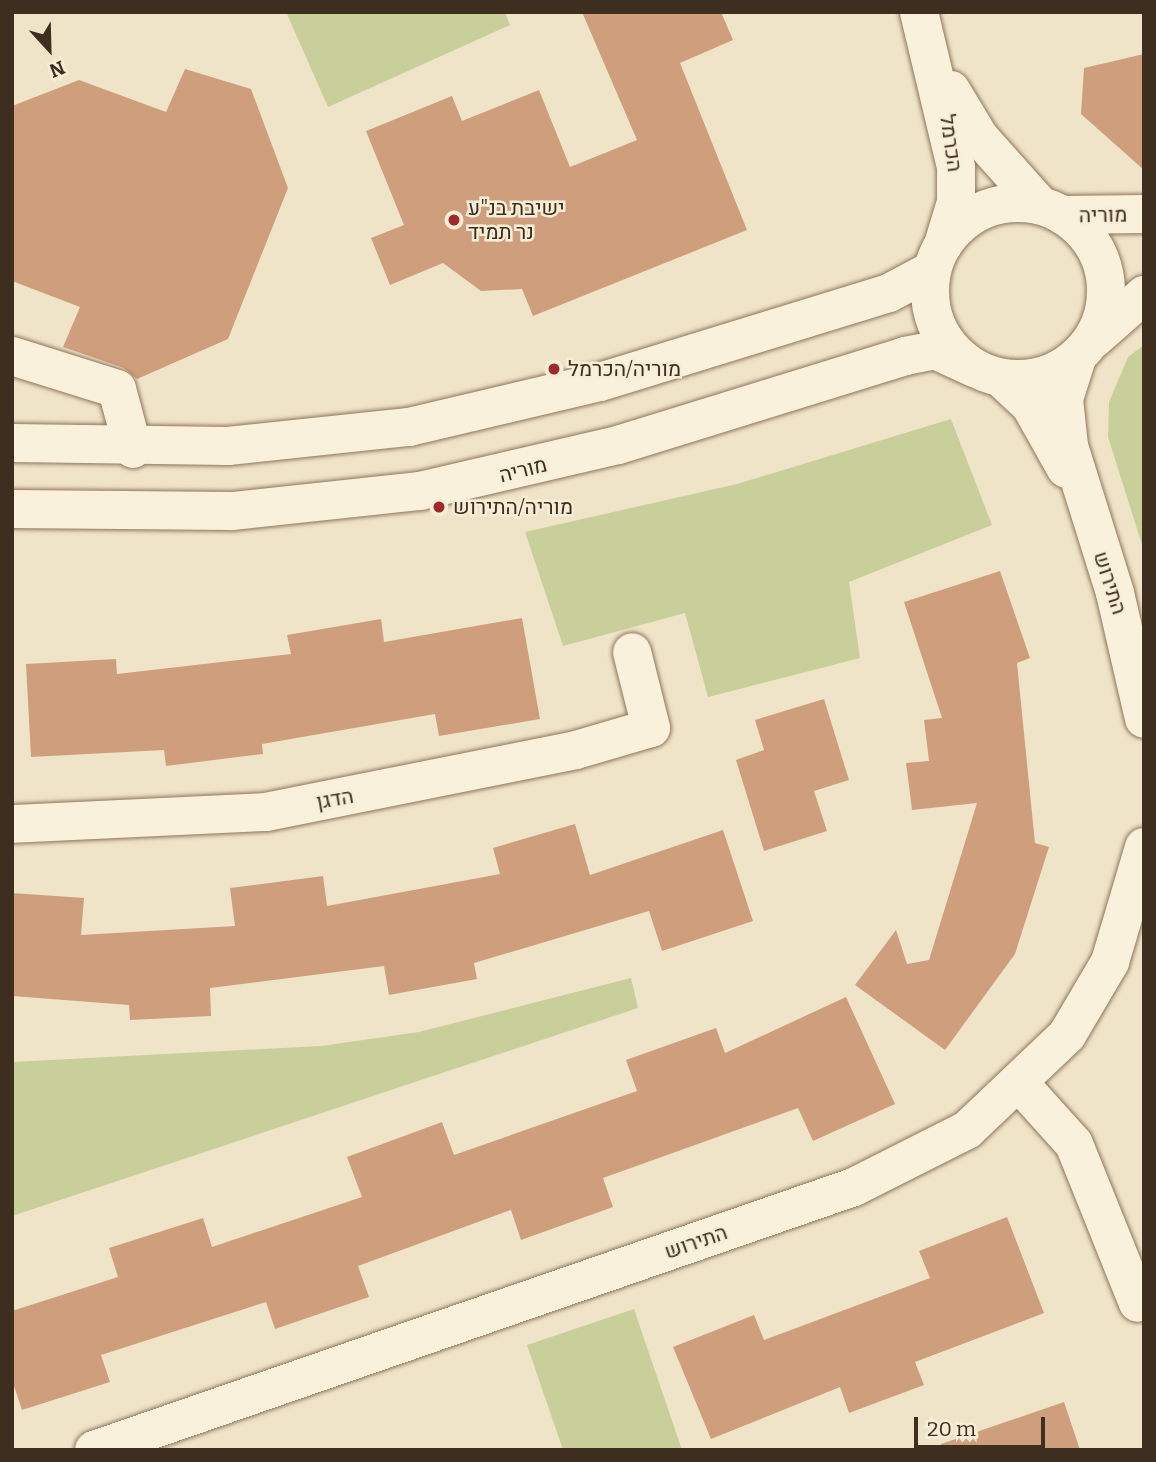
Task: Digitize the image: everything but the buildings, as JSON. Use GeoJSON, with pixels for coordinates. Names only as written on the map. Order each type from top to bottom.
{"type":"FeatureCollection","features":[{"type":"Feature","properties":{"kind":"street","name":"הכרמל"},"geometry":{"type":"LineString","coordinates":[[923,26],[980,138],[1051,210]]}},
{"type":"Feature","properties":{"kind":"street","name":"הכרמל"},"geometry":{"type":"LineString","coordinates":[[923,26],[957,167],[956,202],[937,257]]}},
{"type":"Feature","properties":{"kind":"street"},"geometry":{"type":"LineString","coordinates":[[12,443],[133,449],[351,435],[492,410],[889,293],[937,257],[983,209],[1051,210],[1090,238],[1106,276],[1103,320],[1085,349]]}},
{"type":"Feature","properties":{"kind":"street","name":"מוריה"},"geometry":{"type":"LineString","coordinates":[[1051,210],[1144,214]]}},
{"type":"Feature","properties":{"kind":"street"},"geometry":{"type":"LineString","coordinates":[[937,257],[936,326],[987,373],[1029,379],[1085,349],[1144,295]]}},
{"type":"Feature","properties":{"kind":"street","name":"התירוש"},"geometry":{"type":"LineString","coordinates":[[1078,489],[1064,399],[1085,349]]}},
{"type":"Feature","properties":{"kind":"street","name":"מוריה"},"geometry":{"type":"LineString","coordinates":[[12,509],[160,514],[396,495],[618,445],[915,354],[935,350],[987,373]]}},
{"type":"Feature","properties":{"kind":"street"},"geometry":{"type":"LineString","coordinates":[[12,356],[117,389],[133,449]]}},
{"type":"Feature","properties":{"kind":"street","name":"התירוש"},"geometry":{"type":"LineString","coordinates":[[987,373],[1030,405],[1078,489],[1115,593],[1144,719]]}},
{"type":"Feature","properties":{"kind":"street","name":"הדגן"},"geometry":{"type":"LineString","coordinates":[[12,824],[266,812],[457,777],[651,728],[632,652]]}},
{"type":"Feature","properties":{"kind":"street","name":"התירוש"},"geometry":{"type":"LineString","coordinates":[[94,1450],[854,1187],[967,1130],[1021,1085],[1067,1035],[1110,962],[1144,846]]}},
{"type":"Feature","properties":{"kind":"street"},"geometry":{"type":"LineString","coordinates":[[1021,1085],[1074,1144],[1138,1303]]}},
{"type":"Feature","properties":{"kind":"green space"},"geometry":{"type":"Polygon","coordinates":[[[286,12],[505,12],[510,25],[328,107],[286,12]]]}},
{"type":"Feature","properties":{"kind":"green space"},"geometry":{"type":"Polygon","coordinates":[[[1144,345],[1143,548],[1108,437],[1109,402],[1128,357],[1144,345]]]}},
{"type":"Feature","properties":{"kind":"green space"},"geometry":{"type":"Polygon","coordinates":[[[951,419],[992,525],[849,582],[860,658],[708,697],[685,613],[563,646],[525,532],[737,484],[951,419]]]}},
{"type":"Feature","properties":{"kind":"green space"},"geometry":{"type":"Polygon","coordinates":[[[631,978],[638,1008],[12,1216],[12,1062],[321,1046],[419,1032],[631,978]]]}},
{"type":"Feature","properties":{"kind":"green space"},"geometry":{"type":"Polygon","coordinates":[[[634,1309],[682,1450],[563,1450],[527,1345],[634,1309]]]}},
{"type":"Feature","properties":{"kind":"place","name":"ישיבת בנ\"ע נר תמיד"},"geometry":{"type":"Point","coordinates":[454,220]}},
{"type":"Feature","properties":{"kind":"place","name":"מוריה/הכרמל"},"geometry":{"type":"Point","coordinates":[554,369]}},
{"type":"Feature","properties":{"kind":"place","name":"מוריה/התירוש"},"geometry":{"type":"Point","coordinates":[439,507]}}]}
